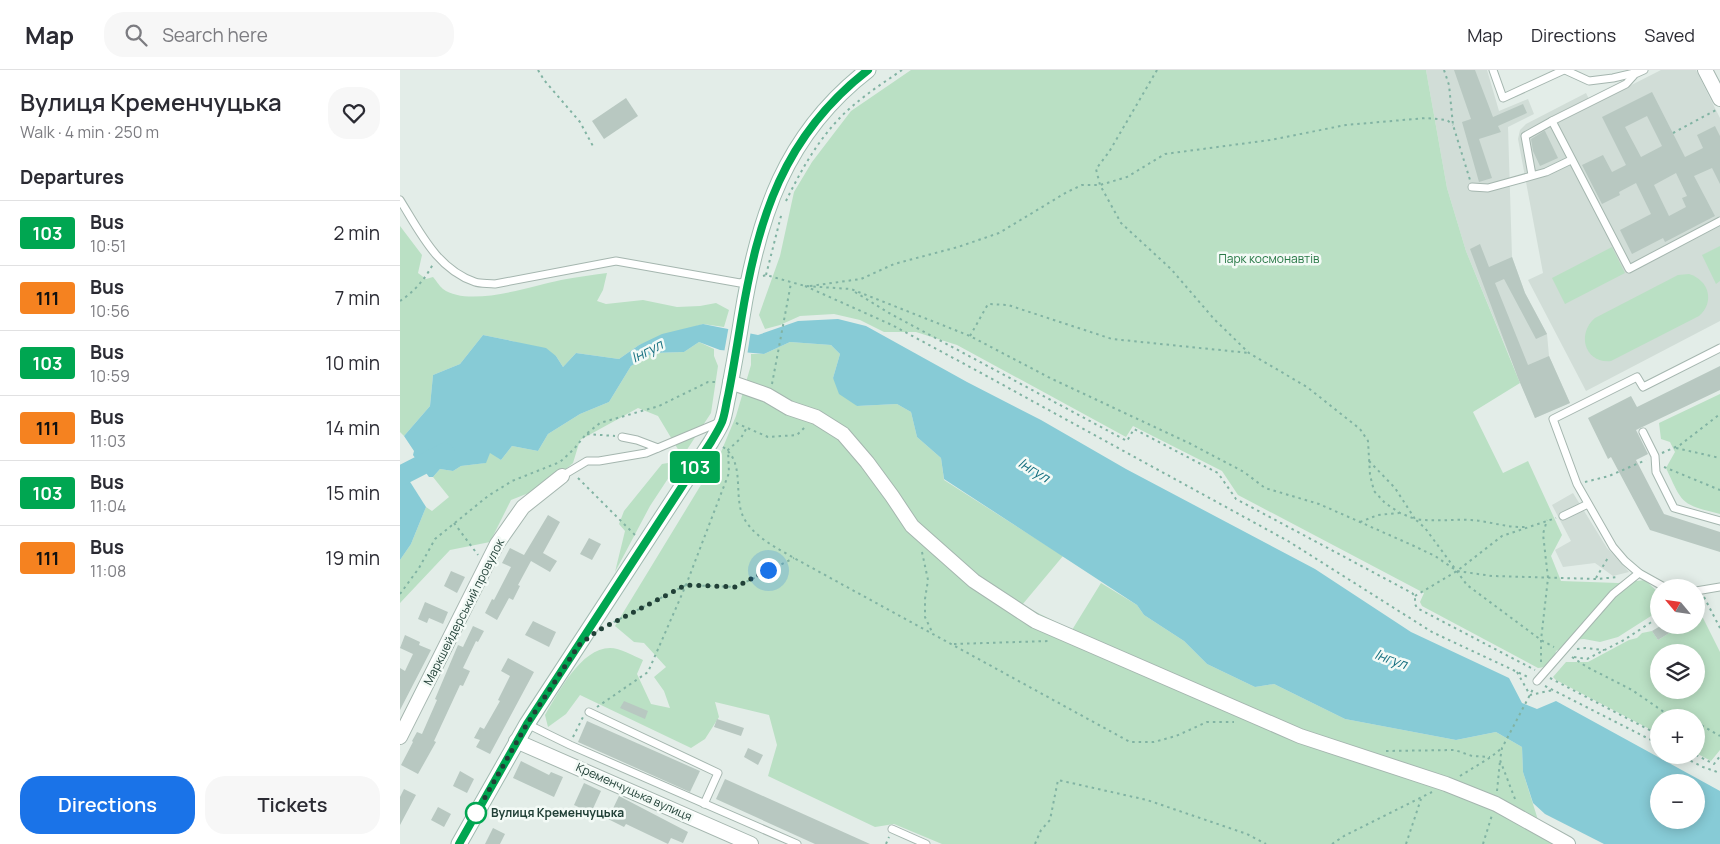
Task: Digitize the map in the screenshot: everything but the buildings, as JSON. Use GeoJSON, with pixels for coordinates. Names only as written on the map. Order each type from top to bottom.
{"type":"FeatureCollection","features":[{"type":"Feature","properties":{"kind":"street"},"geometry":{"type":"LineString","coordinates":[[459,844],[516,741],[711,442],[722,421],[734,367],[744,300],[765,213],[781,176],[801,140],[825,109],[868,70]]}},
{"type":"Feature","properties":{"kind":"street"},"geometry":{"type":"LineString","coordinates":[[1705,70],[1719,104]]}},
{"type":"Feature","properties":{"kind":"street"},"geometry":{"type":"LineString","coordinates":[[730,382],[768,395],[788,408],[816,418],[842,434],[872,469],[912,526],[974,581],[1035,621],[1300,736],[1446,784],[1496,804],[1568,844]]}},
{"type":"Feature","properties":{"kind":"street","name":"Маркшейдерський провулок"},"geometry":{"type":"LineString","coordinates":[[400,737],[497,544],[523,507],[562,476]]}},
{"type":"Feature","properties":{"kind":"street","name":"Кременчуцька вулиця"},"geometry":{"type":"LineString","coordinates":[[516,741],[751,844]]}},
{"type":"Feature","properties":{"kind":"lane"},"geometry":{"type":"LineString","coordinates":[[1493,70],[1504,98],[1565,70],[1576,73],[1589,81],[1644,70]]}},
{"type":"Feature","properties":{"kind":"lane"},"geometry":{"type":"LineString","coordinates":[[1532,175],[1525,136],[1626,84],[1634,72]]}},
{"type":"Feature","properties":{"kind":"lane"},"geometry":{"type":"LineString","coordinates":[[1552,121],[1629,269],[1720,221]]}},
{"type":"Feature","properties":{"kind":"lane"},"geometry":{"type":"LineString","coordinates":[[1472,187],[1488,188],[1546,172],[1571,160]]}},
{"type":"Feature","properties":{"kind":"lane"},"geometry":{"type":"LineString","coordinates":[[400,200],[439,258],[449,269],[476,282],[495,284],[616,261],[740,283],[749,280]]}},
{"type":"Feature","properties":{"kind":"lane"},"geometry":{"type":"LineString","coordinates":[[1650,579],[1639,573],[1625,561],[1613,547],[1577,484],[1553,419],[1638,377],[1643,386],[1720,348]]}},
{"type":"Feature","properties":{"kind":"lane"},"geometry":{"type":"LineString","coordinates":[[562,476],[587,461],[599,461],[646,453],[722,421]]}},
{"type":"Feature","properties":{"kind":"lane"},"geometry":{"type":"LineString","coordinates":[[1643,432],[1655,460],[1656,472],[1674,508],[1720,522]]}},
{"type":"Feature","properties":{"kind":"lane"},"geometry":{"type":"LineString","coordinates":[[622,437],[658,448]]}},
{"type":"Feature","properties":{"kind":"lane"},"geometry":{"type":"LineString","coordinates":[[1562,516],[1588,504]]}},
{"type":"Feature","properties":{"kind":"lane"},"geometry":{"type":"LineString","coordinates":[[1537,681],[1613,594],[1639,573]]}},
{"type":"Feature","properties":{"kind":"lane"},"geometry":{"type":"LineString","coordinates":[[1705,590],[1720,588]]}},
{"type":"Feature","properties":{"kind":"lane"},"geometry":{"type":"LineString","coordinates":[[589,712],[718,773],[704,804]]}},
{"type":"Feature","properties":{"kind":"lane"},"geometry":{"type":"LineString","coordinates":[[527,724],[570,745],[797,844]]}},
{"type":"Feature","properties":{"kind":"lane"},"geometry":{"type":"LineString","coordinates":[[892,829],[926,844]]}},
{"type":"Feature","properties":{"kind":"path"},"geometry":{"type":"LineString","coordinates":[[538,70],[544,80],[580,122],[594,148]]}},
{"type":"Feature","properties":{"kind":"path"},"geometry":{"type":"LineString","coordinates":[[766,275],[783,208],[802,170],[832,128],[854,104],[902,70]]}},
{"type":"Feature","properties":{"kind":"path"},"geometry":{"type":"LineString","coordinates":[[1157,70],[1109,152],[1096,170],[1100,185],[1122,223],[1171,270],[1214,319],[1249,353],[1308,387],[1360,429],[1368,441],[1370,476],[1374,491],[1385,503],[1416,519],[1430,521],[1470,520],[1516,528],[1525,527]]}},
{"type":"Feature","properties":{"kind":"path"},"geometry":{"type":"LineString","coordinates":[[1444,70],[1449,85],[1453,125],[1472,187]]}},
{"type":"Feature","properties":{"kind":"path"},"geometry":{"type":"LineString","coordinates":[[1673,133],[1719,104]]}},
{"type":"Feature","properties":{"kind":"path"},"geometry":{"type":"LineString","coordinates":[[805,286],[861,279],[894,264],[958,247],[999,233],[1067,192],[1082,186],[1100,185],[1127,177],[1165,154],[1270,140],[1346,125],[1426,118],[1447,120],[1453,125]]}},
{"type":"Feature","properties":{"kind":"path"},"geometry":{"type":"LineString","coordinates":[[400,301],[408,296],[429,272],[432,264]]}},
{"type":"Feature","properties":{"kind":"path"},"geometry":{"type":"LineString","coordinates":[[749,280],[766,275],[805,286],[851,289],[970,336],[1052,379],[1189,442],[1244,472],[1265,488],[1319,504],[1414,546],[1457,571],[1492,576],[1548,578],[1611,578],[1639,573]]}},
{"type":"Feature","properties":{"kind":"path"},"geometry":{"type":"LineString","coordinates":[[773,381],[791,283]]}},
{"type":"Feature","properties":{"kind":"path"},"geometry":{"type":"LineString","coordinates":[[805,286],[892,325],[1288,540],[1432,632],[1537,681],[1650,739]]}},
{"type":"Feature","properties":{"kind":"path"},"geometry":{"type":"LineString","coordinates":[[851,289],[889,313],[1128,441],[1134,429],[1218,473],[1236,499],[1415,596]]}},
{"type":"Feature","properties":{"kind":"path"},"geometry":{"type":"LineString","coordinates":[[970,336],[988,304],[1008,305],[1112,339],[1249,353]]}},
{"type":"Feature","properties":{"kind":"path"},"geometry":{"type":"LineString","coordinates":[[400,594],[420,568],[436,539],[454,523],[488,496],[512,481],[560,462],[586,434],[600,423],[660,406],[708,382],[730,382]]}},
{"type":"Feature","properties":{"kind":"path"},"geometry":{"type":"LineString","coordinates":[[1577,484],[1609,476],[1655,460],[1680,445],[1720,414]]}},
{"type":"Feature","properties":{"kind":"path"},"geometry":{"type":"LineString","coordinates":[[722,421],[731,420],[768,437],[797,435],[816,418]]}},
{"type":"Feature","properties":{"kind":"path"},"geometry":{"type":"LineString","coordinates":[[570,745],[584,716],[648,672],[686,585],[729,473],[728,450],[741,438],[746,428]]}},
{"type":"Feature","properties":{"kind":"path"},"geometry":{"type":"LineString","coordinates":[[586,434],[622,437]]}},
{"type":"Feature","properties":{"kind":"path"},"geometry":{"type":"LineString","coordinates":[[711,442],[728,450],[735,462],[740,509],[746,522],[761,538],[794,558],[1130,742],[1154,742],[1176,736],[1207,722],[1236,722]]}},
{"type":"Feature","properties":{"kind":"path"},"geometry":{"type":"LineString","coordinates":[[1674,447],[1720,458]]}},
{"type":"Feature","properties":{"kind":"path"},"geometry":{"type":"LineString","coordinates":[[1370,460],[1395,488],[1416,519],[1425,528],[1467,585],[1540,640],[1563,652],[1585,648],[1604,650]]}},
{"type":"Feature","properties":{"kind":"path"},"geometry":{"type":"LineString","coordinates":[[1655,460],[1720,490]]}},
{"type":"Feature","properties":{"kind":"path"},"geometry":{"type":"LineString","coordinates":[[538,471],[562,476],[574,474],[637,537]]}},
{"type":"Feature","properties":{"kind":"path"},"geometry":{"type":"LineString","coordinates":[[1360,522],[1378,515],[1400,512]]}},
{"type":"Feature","properties":{"kind":"path"},"geometry":{"type":"LineString","coordinates":[[1415,596],[1457,571],[1502,536],[1562,516]]}},
{"type":"Feature","properties":{"kind":"path"},"geometry":{"type":"LineString","coordinates":[[1543,675],[1540,640],[1548,578],[1543,534],[1547,520]]}},
{"type":"Feature","properties":{"kind":"path"},"geometry":{"type":"LineString","coordinates":[[454,523],[486,565]]}},
{"type":"Feature","properties":{"kind":"path"},"geometry":{"type":"LineString","coordinates":[[1596,578],[1613,547]]}},
{"type":"Feature","properties":{"kind":"path"},"geometry":{"type":"LineString","coordinates":[[921,549],[928,580],[925,617],[933,634]]}},
{"type":"Feature","properties":{"kind":"path"},"geometry":{"type":"LineString","coordinates":[[603,628],[686,585],[736,587],[794,558]]}},
{"type":"Feature","properties":{"kind":"path"},"geometry":{"type":"LineString","coordinates":[[1415,596],[1415,604],[1418,608],[1650,731]]}},
{"type":"Feature","properties":{"kind":"path"},"geometry":{"type":"LineString","coordinates":[[1705,603],[1720,628]]}},
{"type":"Feature","properties":{"kind":"path"},"geometry":{"type":"LineString","coordinates":[[1650,624],[1587,659],[1572,657],[1587,667],[1632,690],[1660,709]]}},
{"type":"Feature","properties":{"kind":"path"},"geometry":{"type":"LineString","coordinates":[[952,644],[1076,640]]}},
{"type":"Feature","properties":{"kind":"path"},"geometry":{"type":"LineString","coordinates":[[1517,805],[1500,760],[1502,748],[1537,681]]}},
{"type":"Feature","properties":{"kind":"path"},"geometry":{"type":"LineString","coordinates":[[1705,727],[1720,736]]}},
{"type":"Feature","properties":{"kind":"path"},"geometry":{"type":"LineString","coordinates":[[1332,844],[1446,784],[1491,757],[1502,748]]}},
{"type":"Feature","properties":{"kind":"path"},"geometry":{"type":"LineString","coordinates":[[1381,751],[1455,750],[1472,756],[1491,757]]}},
{"type":"Feature","properties":{"kind":"path"},"geometry":{"type":"LineString","coordinates":[[1705,760],[1714,764],[1720,756]]}},
{"type":"Feature","properties":{"kind":"path"},"geometry":{"type":"LineString","coordinates":[[1696,764],[1720,773]]}},
{"type":"Feature","properties":{"kind":"path"},"geometry":{"type":"LineString","coordinates":[[1035,844],[1041,830],[1050,820],[1058,780],[1147,800],[1247,834],[1266,844]]}},
{"type":"Feature","properties":{"kind":"path"},"geometry":{"type":"LineString","coordinates":[[1406,844],[1421,798]]}},
{"type":"Feature","properties":{"kind":"shaded area"},"geometry":{"type":"Polygon","coordinates":[[[1426,70],[1487,70],[1499,111],[1528,99],[1534,114],[1508,127],[1512,257],[1525,293],[1547,334],[1549,356],[1570,403],[1535,418],[1466,251],[1447,188],[1426,70]]]}},
{"type":"Feature","properties":{"kind":"shaded area"},"geometry":{"type":"Polygon","coordinates":[[[1661,70],[1696,70],[1720,118],[1720,321],[1586,391],[1528,280],[1543,273],[1518,139],[1520,130],[1526,124],[1586,93],[1592,105],[1661,70]]]}},
{"type":"Feature","properties":{"kind":"shaded area"},"geometry":{"type":"Polygon","coordinates":[[[1573,493],[1607,548],[1629,572],[1613,576],[1595,563],[1563,567],[1555,550],[1571,541],[1552,505],[1573,493]]]}},
{"type":"Feature","properties":{"kind":"green space","name":"Парк космонавтів"},"geometry":{"type":"Polygon","coordinates":[[[911,70],[1426,70],[1447,188],[1466,251],[1520,383],[1473,412],[1503,473],[1528,461],[1562,535],[1551,556],[1561,581],[1618,583],[1645,580],[1650,585],[1650,617],[1618,637],[1600,642],[1584,639],[1571,640],[1564,647],[1556,651],[1550,663],[1538,668],[1422,606],[1420,602],[1424,593],[1238,495],[1222,471],[1133,426],[1126,437],[957,345],[916,332],[884,332],[860,320],[834,314],[800,316],[765,329],[759,315],[780,256],[794,192],[812,162],[851,111],[911,70]]]}},
{"type":"Feature","properties":{"kind":"green space"},"geometry":{"type":"Polygon","coordinates":[[[400,226],[422,255],[418,273],[426,279],[433,277],[443,289],[454,294],[484,296],[501,294],[561,280],[607,273],[603,290],[597,301],[606,304],[643,300],[677,307],[716,303],[729,310],[724,327],[703,324],[639,345],[619,359],[576,353],[563,367],[556,356],[512,341],[483,335],[460,364],[433,375],[430,406],[404,436],[400,432],[400,226]]]}},
{"type":"Feature","properties":{"kind":"green space"},"geometry":{"type":"Polygon","coordinates":[[[1720,246],[1720,281],[1716,284],[1702,255],[1720,246]]]}},
{"type":"Feature","properties":{"kind":"green space"},"geometry":{"type":"Polygon","coordinates":[[[1612,247],[1625,273],[1565,304],[1552,278],[1612,247]]]}},
{"type":"Feature","properties":{"kind":"green space"},"geometry":{"type":"Polygon","coordinates":[[[1689,274],[1701,281],[1708,292],[1707,304],[1699,316],[1611,361],[1602,361],[1590,353],[1586,347],[1586,332],[1595,318],[1678,275],[1689,274]]]}},
{"type":"Feature","properties":{"kind":"green space"},"geometry":{"type":"Polygon","coordinates":[[[699,342],[714,349],[714,356],[718,366],[711,413],[650,506],[615,572],[625,531],[619,524],[624,511],[662,464],[674,462],[679,451],[658,416],[638,408],[580,440],[573,463],[544,487],[511,500],[490,542],[450,550],[400,603],[400,560],[411,544],[426,507],[432,511],[449,497],[433,477],[440,469],[453,471],[461,466],[485,463],[490,452],[501,460],[512,446],[538,451],[548,434],[580,414],[609,402],[631,366],[653,353],[684,352],[699,342]]]}},
{"type":"Feature","properties":{"kind":"green space"},"geometry":{"type":"Polygon","coordinates":[[[790,342],[831,345],[840,354],[833,378],[857,406],[897,404],[911,412],[917,437],[941,458],[944,480],[1063,556],[1022,605],[1072,630],[1101,583],[1137,605],[1144,615],[1184,641],[1207,664],[1255,687],[1274,684],[1345,719],[1456,740],[1496,732],[1522,747],[1523,772],[1538,820],[1561,844],[942,844],[894,824],[875,827],[768,776],[777,745],[769,715],[715,702],[719,717],[705,739],[691,748],[580,695],[566,714],[548,727],[545,715],[572,673],[589,655],[599,650],[610,648],[643,660],[637,674],[651,704],[670,708],[664,691],[654,677],[666,667],[644,643],[634,642],[615,626],[721,452],[736,416],[751,365],[751,354],[764,354],[790,342]]]}},
{"type":"Feature","properties":{"kind":"green space"},"geometry":{"type":"Polygon","coordinates":[[[1720,394],[1720,514],[1690,505],[1680,496],[1666,468],[1675,452],[1670,442],[1661,439],[1659,423],[1720,394]]]}},
{"type":"Feature","properties":{"kind":"green space"},"geometry":{"type":"Polygon","coordinates":[[[1705,622],[1720,652],[1720,750],[1711,761],[1705,758],[1705,709],[1650,709],[1650,729],[1553,677],[1566,662],[1588,662],[1629,640],[1637,638],[1642,633],[1650,631],[1650,634],[1654,634],[1658,640],[1668,634],[1705,634],[1705,622]]]}},
{"type":"Feature","properties":{"kind":"water"},"geometry":{"type":"Polygon","coordinates":[[[838,319],[866,326],[967,382],[1041,420],[1126,469],[1315,569],[1411,632],[1509,678],[1522,703],[1537,709],[1556,701],[1650,753],[1650,764],[1671,764],[1689,774],[1650,774],[1650,829],[1705,829],[1705,783],[1720,791],[1720,844],[1604,844],[1545,814],[1533,803],[1523,772],[1522,747],[1496,732],[1456,740],[1345,719],[1274,684],[1255,687],[1207,664],[1184,641],[1144,615],[1137,605],[944,479],[941,458],[917,437],[911,412],[897,404],[857,406],[839,394],[833,378],[840,354],[831,345],[790,342],[764,354],[720,350],[699,342],[684,352],[653,353],[631,366],[609,402],[580,414],[548,434],[538,451],[512,446],[501,460],[490,453],[486,463],[461,466],[453,471],[440,469],[433,477],[429,477],[413,455],[414,451],[404,436],[430,406],[433,375],[460,364],[483,335],[546,348],[556,356],[563,367],[576,353],[619,359],[639,345],[662,334],[703,324],[758,335],[798,321],[838,319]]]}},
{"type":"Feature","properties":{"kind":"water"},"geometry":{"type":"Polygon","coordinates":[[[400,466],[426,507],[411,544],[400,560],[400,466]]]}},
{"type":"Feature","properties":{"kind":"pier"},"geometry":{"type":"Polygon","coordinates":[[[729,325],[751,330],[747,356],[724,353],[729,325]]]}},
{"type":"Feature","properties":{"kind":"waterway","name":"Інгул"},"geometry":{"type":"LineString","coordinates":[[400,476],[445,453]]}},
{"type":"Feature","properties":{"kind":"bus line","name":"103"},"geometry":{"type":"LineString","coordinates":[[459,844],[516,741],[711,442],[722,421],[734,367],[744,300],[765,213],[781,176],[801,140],[825,109],[868,70]]}},
{"type":"Feature","properties":{"kind":"place","name":"Вулиця Кременчуцька"},"geometry":{"type":"Point","coordinates":[476,813]}},
{"type":"Feature","properties":{"kind":"route"},"geometry":{"type":"LineString","coordinates":[[476,813],[516,741],[579,645],[597,631],[686,585],[736,587],[768,570]]}}]}
